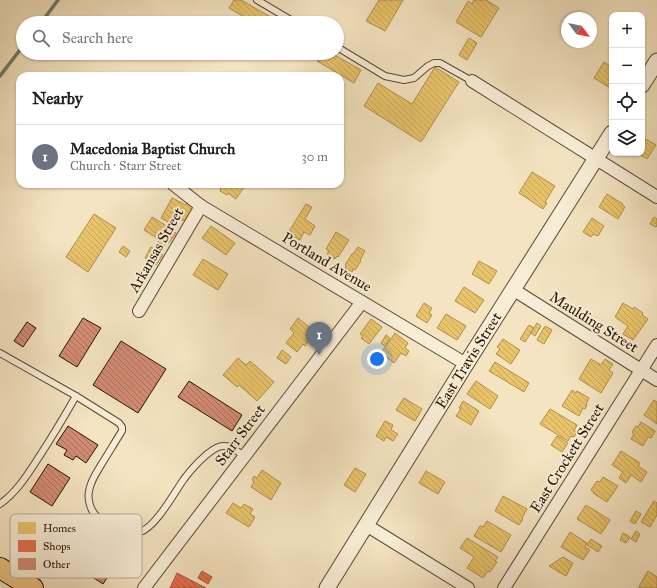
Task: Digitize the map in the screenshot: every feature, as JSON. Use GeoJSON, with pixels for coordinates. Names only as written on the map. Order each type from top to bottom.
{"type":"FeatureCollection","features":[{"type":"Feature","properties":{"kind":"highway"},"geometry":{"type":"LineString","coordinates":[[0,568],[10,574]]}},
{"type":"Feature","properties":{"kind":"highway"},"geometry":{"type":"LineString","coordinates":[[16,578],[33,588]]}},
{"type":"Feature","properties":{"kind":"street"},"geometry":{"type":"LineString","coordinates":[[643,84],[657,61]]}},
{"type":"Feature","properties":{"kind":"street"},"geometry":{"type":"LineString","coordinates":[[472,81],[657,197]]}},
{"type":"Feature","properties":{"kind":"street","name":"East Travis Street"},"geometry":{"type":"LineString","coordinates":[[327,588],[609,138]]}},
{"type":"Feature","properties":{"kind":"street","name":"Portland Avenue"},"geometry":{"type":"LineString","coordinates":[[177,188],[201,206],[466,364]]}},
{"type":"Feature","properties":{"kind":"street","name":"Arkansas Street"},"geometry":{"type":"LineString","coordinates":[[140,311],[201,206]]}},
{"type":"Feature","properties":{"kind":"street","name":"Maulding Street"},"geometry":{"type":"LineString","coordinates":[[514,290],[657,380]]}},
{"type":"Feature","properties":{"kind":"street","name":"Starr Street"},"geometry":{"type":"LineString","coordinates":[[144,588],[362,302]]}},
{"type":"Feature","properties":{"kind":"street","name":"East Crockett Street"},"geometry":{"type":"LineString","coordinates":[[504,588],[657,345]]}},
{"type":"Feature","properties":{"kind":"street"},"geometry":{"type":"LineString","coordinates":[[366,525],[468,588]]}},
{"type":"Feature","properties":{"kind":"lane"},"geometry":{"type":"LineString","coordinates":[[257,0],[284,16]]}},
{"type":"Feature","properties":{"kind":"lane"},"geometry":{"type":"LineString","coordinates":[[344,51],[385,76],[404,80],[414,78],[428,66],[434,63],[440,63],[472,81]]}},
{"type":"Feature","properties":{"kind":"lane"},"geometry":{"type":"LineString","coordinates":[[0,353],[76,396],[119,423],[122,427],[122,431],[93,479],[89,493],[89,500],[90,508],[95,514]]}},
{"type":"Feature","properties":{"kind":"lane"},"geometry":{"type":"LineString","coordinates":[[0,504],[13,493],[28,474],[60,426],[76,396]]}},
{"type":"Feature","properties":{"kind":"lane"},"geometry":{"type":"LineString","coordinates":[[142,531],[146,530],[152,524],[193,468],[215,448],[228,446],[244,456]]}},
{"type":"Feature","properties":{"kind":"building: Homes"},"geometry":{"type":"Polygon","coordinates":[[[234,0],[241,0],[269,16],[242,16],[229,8],[234,0]]]}},
{"type":"Feature","properties":{"kind":"building: Homes"},"geometry":{"type":"Polygon","coordinates":[[[379,0],[403,0],[385,31],[366,21],[379,0]]]}},
{"type":"Feature","properties":{"kind":"building: Homes"},"geometry":{"type":"Polygon","coordinates":[[[474,0],[486,0],[499,8],[481,37],[456,22],[468,1],[472,4],[474,0]]]}},
{"type":"Feature","properties":{"kind":"building: Homes"},"geometry":{"type":"Polygon","coordinates":[[[469,38],[477,43],[467,60],[459,55],[469,38]]]}},
{"type":"Feature","properties":{"kind":"building: Homes"},"geometry":{"type":"Polygon","coordinates":[[[343,60],[361,70],[354,83],[344,77],[344,72],[336,72],[317,61],[343,60]]]}},
{"type":"Feature","properties":{"kind":"building: Homes"},"geometry":{"type":"Polygon","coordinates":[[[604,62],[609,65],[609,87],[594,78],[604,62]]]}},
{"type":"Feature","properties":{"kind":"building: Homes"},"geometry":{"type":"Polygon","coordinates":[[[435,67],[459,82],[421,142],[364,106],[378,83],[412,104],[435,67]]]}},
{"type":"Feature","properties":{"kind":"building: Homes"},"geometry":{"type":"Polygon","coordinates":[[[645,139],[656,145],[647,159],[642,156],[645,156],[645,139]]]}},
{"type":"Feature","properties":{"kind":"building: Homes"},"geometry":{"type":"Polygon","coordinates":[[[532,172],[555,186],[545,202],[547,203],[543,209],[519,193],[532,172]]]}},
{"type":"Feature","properties":{"kind":"building: Homes"},"geometry":{"type":"Polygon","coordinates":[[[220,188],[243,188],[236,199],[228,193],[227,195],[220,191],[220,188]]]}},
{"type":"Feature","properties":{"kind":"building: Homes"},"geometry":{"type":"Polygon","coordinates":[[[607,194],[623,204],[622,205],[625,207],[618,219],[599,207],[607,194]]]}},
{"type":"Feature","properties":{"kind":"building: Homes"},"geometry":{"type":"Polygon","coordinates":[[[172,198],[186,205],[187,203],[197,208],[189,223],[178,219],[175,226],[161,218],[172,198]]]}},
{"type":"Feature","properties":{"kind":"building: Homes"},"geometry":{"type":"Polygon","coordinates":[[[306,204],[312,207],[305,219],[315,226],[310,235],[304,232],[300,240],[288,233],[306,204]]]}},
{"type":"Feature","properties":{"kind":"building: Homes"},"geometry":{"type":"Polygon","coordinates":[[[94,214],[116,228],[88,272],[66,257],[94,214]]]}},
{"type":"Feature","properties":{"kind":"building: Homes"},"geometry":{"type":"Polygon","coordinates":[[[152,217],[176,233],[169,243],[166,242],[164,246],[158,242],[160,240],[144,230],[152,217]]]}},
{"type":"Feature","properties":{"kind":"building: Homes"},"geometry":{"type":"Polygon","coordinates":[[[654,217],[657,219],[656,227],[650,224],[654,217]]]}},
{"type":"Feature","properties":{"kind":"building: Homes"},"geometry":{"type":"Polygon","coordinates":[[[592,218],[604,226],[598,236],[593,234],[591,237],[583,232],[592,218]]]}},
{"type":"Feature","properties":{"kind":"building: Homes"},"geometry":{"type":"Polygon","coordinates":[[[211,226],[235,243],[226,255],[202,238],[211,226]]]}},
{"type":"Feature","properties":{"kind":"building: Homes"},"geometry":{"type":"Polygon","coordinates":[[[336,232],[349,240],[338,257],[337,256],[335,259],[327,254],[329,251],[326,249],[336,232]]]}},
{"type":"Feature","properties":{"kind":"building: Homes"},"geometry":{"type":"Polygon","coordinates":[[[123,246],[130,251],[126,257],[119,252],[123,246]]]}},
{"type":"Feature","properties":{"kind":"building: Homes"},"geometry":{"type":"Polygon","coordinates":[[[151,247],[163,255],[156,265],[145,258],[151,247]]]}},
{"type":"Feature","properties":{"kind":"building: Homes"},"geometry":{"type":"Polygon","coordinates":[[[358,247],[365,251],[360,260],[361,261],[352,272],[345,268],[345,265],[358,247]]]}},
{"type":"Feature","properties":{"kind":"building: Homes"},"geometry":{"type":"Polygon","coordinates":[[[203,259],[228,274],[218,290],[193,275],[203,259]]]}},
{"type":"Feature","properties":{"kind":"building: Homes"},"geometry":{"type":"Polygon","coordinates":[[[479,261],[497,271],[489,284],[472,274],[479,261]]]}},
{"type":"Feature","properties":{"kind":"building: Homes"},"geometry":{"type":"Polygon","coordinates":[[[464,287],[484,300],[475,313],[455,301],[464,287]]]}},
{"type":"Feature","properties":{"kind":"building: Homes"},"geometry":{"type":"Polygon","coordinates":[[[424,303],[432,308],[429,313],[432,315],[427,323],[416,316],[424,303]]]}},
{"type":"Feature","properties":{"kind":"building: Homes"},"geometry":{"type":"Polygon","coordinates":[[[623,303],[633,309],[634,307],[643,313],[642,315],[648,319],[633,340],[623,334],[628,326],[615,317],[623,303]]]}},
{"type":"Feature","properties":{"kind":"building: Homes"},"geometry":{"type":"Polygon","coordinates":[[[446,314],[466,326],[457,340],[437,328],[446,314]]]}},
{"type":"Feature","properties":{"kind":"building: Homes"},"geometry":{"type":"Polygon","coordinates":[[[298,318],[313,330],[307,338],[309,340],[305,346],[303,344],[297,352],[286,343],[294,333],[290,329],[298,318]]]}},
{"type":"Feature","properties":{"kind":"building: Homes"},"geometry":{"type":"Polygon","coordinates":[[[371,319],[382,327],[369,344],[361,338],[363,336],[360,334],[371,319]]]}},
{"type":"Feature","properties":{"kind":"building: Homes"},"geometry":{"type":"Polygon","coordinates":[[[537,323],[541,326],[535,336],[531,333],[537,323]]]}},
{"type":"Feature","properties":{"kind":"building: Homes"},"geometry":{"type":"Polygon","coordinates":[[[529,325],[534,328],[525,342],[520,339],[529,325]]]}},
{"type":"Feature","properties":{"kind":"building: Homes"},"geometry":{"type":"Polygon","coordinates":[[[545,326],[552,330],[544,344],[537,340],[545,326]]]}},
{"type":"Feature","properties":{"kind":"building: Homes"},"geometry":{"type":"Polygon","coordinates":[[[395,333],[408,343],[405,348],[409,351],[406,356],[401,353],[394,363],[381,353],[395,333]]]}},
{"type":"Feature","properties":{"kind":"building: Homes"},"geometry":{"type":"Polygon","coordinates":[[[386,335],[390,338],[385,346],[381,343],[386,335]]]}},
{"type":"Feature","properties":{"kind":"building: Homes"},"geometry":{"type":"Polygon","coordinates":[[[503,339],[520,350],[511,364],[496,354],[500,349],[497,347],[503,339]]]}},
{"type":"Feature","properties":{"kind":"building: Homes"},"geometry":{"type":"Polygon","coordinates":[[[282,350],[291,357],[286,364],[277,358],[282,350]]]}},
{"type":"Feature","properties":{"kind":"building: Homes"},"geometry":{"type":"Polygon","coordinates":[[[238,358],[246,365],[250,361],[274,382],[257,401],[239,385],[237,387],[223,375],[238,358]]]}},
{"type":"Feature","properties":{"kind":"building: Homes"},"geometry":{"type":"Polygon","coordinates":[[[591,359],[601,365],[605,359],[613,364],[609,370],[613,373],[601,393],[579,379],[591,359]]]}},
{"type":"Feature","properties":{"kind":"building: Homes"},"geometry":{"type":"Polygon","coordinates":[[[495,362],[529,383],[524,392],[489,371],[495,362]]]}},
{"type":"Feature","properties":{"kind":"building: Homes"},"geometry":{"type":"Polygon","coordinates":[[[476,381],[498,396],[490,409],[467,394],[476,381]]]}},
{"type":"Feature","properties":{"kind":"building: Homes"},"geometry":{"type":"Polygon","coordinates":[[[572,390],[576,393],[577,391],[589,398],[585,409],[583,408],[579,416],[562,406],[572,390]]]}},
{"type":"Feature","properties":{"kind":"building: Homes"},"geometry":{"type":"Polygon","coordinates":[[[404,398],[422,409],[415,421],[396,410],[404,398]]]}},
{"type":"Feature","properties":{"kind":"building: Homes"},"geometry":{"type":"Polygon","coordinates":[[[654,400],[657,402],[657,424],[644,415],[654,400]]]}},
{"type":"Feature","properties":{"kind":"building: Homes"},"geometry":{"type":"Polygon","coordinates":[[[463,401],[479,411],[471,425],[456,416],[461,409],[459,408],[463,401]]]}},
{"type":"Feature","properties":{"kind":"building: Homes"},"geometry":{"type":"Polygon","coordinates":[[[550,409],[577,425],[574,431],[577,432],[574,437],[571,436],[568,441],[540,424],[550,409]]]}},
{"type":"Feature","properties":{"kind":"building: Homes"},"geometry":{"type":"Polygon","coordinates":[[[385,421],[393,425],[391,430],[398,434],[393,441],[386,437],[384,441],[376,436],[385,421]]]}},
{"type":"Feature","properties":{"kind":"building: Homes"},"geometry":{"type":"Polygon","coordinates":[[[641,422],[655,431],[651,438],[648,437],[643,446],[631,439],[634,434],[632,432],[641,422]]]}},
{"type":"Feature","properties":{"kind":"building: Homes"},"geometry":{"type":"Polygon","coordinates":[[[557,436],[568,443],[562,452],[551,445],[557,436]]]}},
{"type":"Feature","properties":{"kind":"building: Homes"},"geometry":{"type":"Polygon","coordinates":[[[621,451],[640,463],[638,466],[647,472],[641,482],[631,475],[626,483],[619,478],[623,472],[612,465],[621,451]]]}},
{"type":"Feature","properties":{"kind":"building: Homes"},"geometry":{"type":"Polygon","coordinates":[[[355,468],[366,474],[355,492],[344,485],[355,468]]]}},
{"type":"Feature","properties":{"kind":"building: Homes"},"geometry":{"type":"Polygon","coordinates":[[[262,470],[281,483],[271,500],[251,487],[254,482],[252,480],[254,476],[257,478],[262,470]]]}},
{"type":"Feature","properties":{"kind":"building: Homes"},"geometry":{"type":"Polygon","coordinates":[[[426,471],[445,482],[438,494],[419,483],[426,471]]]}},
{"type":"Feature","properties":{"kind":"building: Homes"},"geometry":{"type":"Polygon","coordinates":[[[603,477],[618,486],[607,502],[591,490],[597,481],[600,482],[603,477]]]}},
{"type":"Feature","properties":{"kind":"building: Homes"},"geometry":{"type":"Polygon","coordinates":[[[503,496],[527,509],[519,525],[495,511],[503,496]]]}},
{"type":"Feature","properties":{"kind":"building: Homes"},"geometry":{"type":"Polygon","coordinates":[[[654,501],[657,503],[657,515],[650,527],[641,522],[654,501]]]}},
{"type":"Feature","properties":{"kind":"building: Homes"},"geometry":{"type":"Polygon","coordinates":[[[233,503],[241,508],[244,504],[253,509],[250,514],[255,517],[249,527],[226,513],[233,503]]]}},
{"type":"Feature","properties":{"kind":"building: Homes"},"geometry":{"type":"Polygon","coordinates":[[[586,505],[610,520],[601,534],[577,519],[586,505]]]}},
{"type":"Feature","properties":{"kind":"building: Homes"},"geometry":{"type":"Polygon","coordinates":[[[636,511],[641,514],[635,524],[630,521],[636,511]]]}},
{"type":"Feature","properties":{"kind":"building: Homes"},"geometry":{"type":"Polygon","coordinates":[[[487,521],[511,535],[501,552],[474,536],[480,526],[483,527],[487,521]]]}},
{"type":"Feature","properties":{"kind":"building: Homes"},"geometry":{"type":"Polygon","coordinates":[[[636,531],[640,534],[636,542],[631,539],[636,531]]]}},
{"type":"Feature","properties":{"kind":"building: Homes"},"geometry":{"type":"Polygon","coordinates":[[[570,532],[587,543],[585,547],[590,550],[583,560],[561,547],[570,532]]]}},
{"type":"Feature","properties":{"kind":"building: Homes"},"geometry":{"type":"Polygon","coordinates":[[[623,533],[630,537],[626,543],[620,540],[623,533]]]}},
{"type":"Feature","properties":{"kind":"building: Homes"},"geometry":{"type":"Polygon","coordinates":[[[467,538],[498,557],[495,561],[497,562],[490,572],[488,571],[483,578],[467,568],[474,557],[460,548],[467,538]]]}},
{"type":"Feature","properties":{"kind":"building: Homes"},"geometry":{"type":"Polygon","coordinates":[[[591,539],[602,546],[598,552],[587,545],[591,539]]]}},
{"type":"Feature","properties":{"kind":"building: Homes"},"geometry":{"type":"Polygon","coordinates":[[[563,557],[573,563],[566,576],[549,566],[563,557]]]}},
{"type":"Feature","properties":{"kind":"building: Homes"},"geometry":{"type":"Polygon","coordinates":[[[648,571],[657,577],[657,588],[638,588],[648,571]]]}},
{"type":"Feature","properties":{"kind":"building: Shops"},"geometry":{"type":"Polygon","coordinates":[[[202,571],[212,577],[208,584],[198,578],[202,571]]]}},
{"type":"Feature","properties":{"kind":"building: Shops"},"geometry":{"type":"Polygon","coordinates":[[[177,573],[206,588],[170,588],[177,573]]]}},
{"type":"Feature","properties":{"kind":"building: Other"},"geometry":{"type":"Polygon","coordinates":[[[83,318],[101,328],[77,367],[59,356],[83,318]]]}},
{"type":"Feature","properties":{"kind":"building: Other"},"geometry":{"type":"Polygon","coordinates":[[[27,322],[36,328],[23,347],[14,341],[27,322]]]}},
{"type":"Feature","properties":{"kind":"building: Other"},"geometry":{"type":"Polygon","coordinates":[[[121,341],[166,369],[138,413],[93,385],[121,341]]]}},
{"type":"Feature","properties":{"kind":"building: Other"},"geometry":{"type":"Polygon","coordinates":[[[189,381],[242,415],[232,431],[178,397],[189,381]]]}},
{"type":"Feature","properties":{"kind":"building: Other"},"geometry":{"type":"Polygon","coordinates":[[[68,426],[98,445],[86,463],[76,456],[73,460],[64,455],[67,450],[56,444],[68,426]]]}},
{"type":"Feature","properties":{"kind":"building: Other"},"geometry":{"type":"Polygon","coordinates":[[[48,464],[70,478],[52,506],[30,492],[48,464]]]}},
{"type":"Feature","properties":{"kind":"building: Other"},"geometry":{"type":"Polygon","coordinates":[[[94,578],[107,578],[103,584],[94,578]]]}},
{"type":"Feature","properties":{"kind":"waterway"},"geometry":{"type":"LineString","coordinates":[[46,16],[58,0]]}},
{"type":"Feature","properties":{"kind":"waterway"},"geometry":{"type":"LineString","coordinates":[[0,76],[16,55]]}},
{"type":"Feature","properties":{"kind":"place","name":"Macedonia Baptist Church"},"geometry":{"type":"Point","coordinates":[319,355]}}]}
